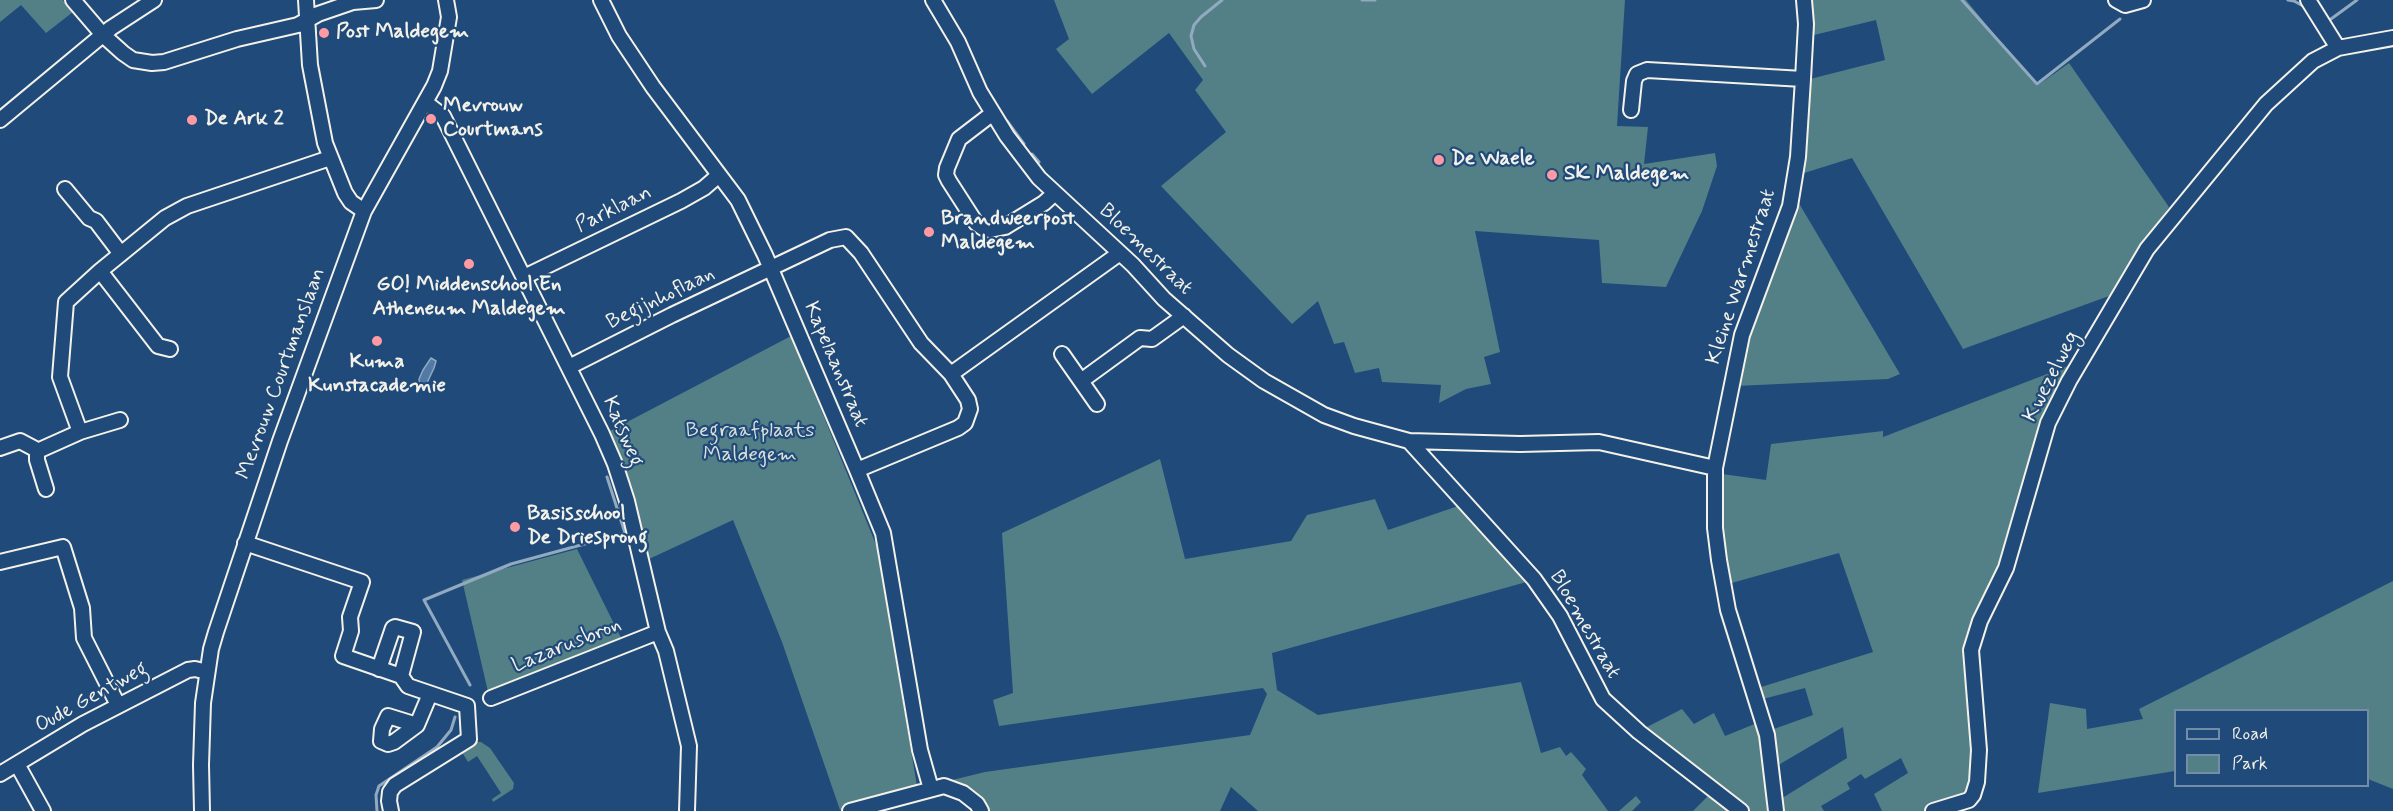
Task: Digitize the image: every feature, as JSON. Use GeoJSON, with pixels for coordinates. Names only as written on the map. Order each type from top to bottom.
{"type":"FeatureCollection","features":[{"type":"Feature","properties":{"kind":"street"},"geometry":{"type":"LineString","coordinates":[[73,0],[103,35],[133,60],[152,63],[306,21],[318,14],[353,2],[376,0]]}},
{"type":"Feature","properties":{"kind":"street"},"geometry":{"type":"LineString","coordinates":[[0,120],[103,35],[154,0]]}},
{"type":"Feature","properties":{"kind":"street"},"geometry":{"type":"LineString","coordinates":[[306,0],[306,21],[315,98],[330,158],[351,202],[364,211]]}},
{"type":"Feature","properties":{"kind":"street","name":"Mevrouw Courtmanslaan"},"geometry":{"type":"LineString","coordinates":[[202,811],[201,735],[207,672],[216,632],[305,370],[364,211],[440,71],[449,17],[446,0]]}},
{"type":"Feature","properties":{"kind":"street","name":"Kapelaanstraat"},"geometry":{"type":"LineString","coordinates":[[602,0],[619,36],[738,200],[771,268],[857,470],[886,542],[920,750],[931,789]]}},
{"type":"Feature","properties":{"kind":"street","name":"Bloemestraat"},"geometry":{"type":"LineString","coordinates":[[933,0],[958,42],[980,92],[1007,136],[1032,170],[1164,298],[1228,355],[1287,394],[1324,415],[1409,441],[1520,444],[1599,442],[1714,468]]}},
{"type":"Feature","properties":{"kind":"street","name":"Kleine Warmestraat"},"geometry":{"type":"LineString","coordinates":[[1776,811],[1767,735],[1728,610],[1715,528],[1714,468],[1742,335],[1791,206],[1798,157],[1803,79],[1806,24],[1804,0]]}},
{"type":"Feature","properties":{"kind":"street"},"geometry":{"type":"LineString","coordinates":[[2116,0],[2125,5],[2143,0]]}},
{"type":"Feature","properties":{"kind":"street"},"geometry":{"type":"LineString","coordinates":[[2308,0],[2338,48],[2393,38]]}},
{"type":"Feature","properties":{"kind":"street","name":"Kwezelweg"},"geometry":{"type":"LineString","coordinates":[[1933,811],[1969,800],[1974,795],[1979,750],[1971,650],[1980,621],[2009,559],[2048,423],[2069,381],[2147,249],[2266,104],[2313,61],[2338,48]]}},
{"type":"Feature","properties":{"kind":"street"},"geometry":{"type":"LineString","coordinates":[[1631,110],[1634,81],[1639,73],[1647,70],[1803,79]]}},
{"type":"Feature","properties":{"kind":"street","name":"Katsweg"},"geometry":{"type":"LineString","coordinates":[[425,102],[443,116],[615,464],[627,501],[657,632],[666,651],[689,746],[687,811]]}},
{"type":"Feature","properties":{"kind":"street"},"geometry":{"type":"LineString","coordinates":[[993,113],[959,139],[947,168],[946,176],[976,223],[990,230],[1005,227],[1044,203],[1055,193]]}},
{"type":"Feature","properties":{"kind":"street"},"geometry":{"type":"LineString","coordinates":[[80,432],[60,376],[66,302],[165,218],[187,206],[330,158]]}},
{"type":"Feature","properties":{"kind":"street","name":"Parklaan"},"geometry":{"type":"LineString","coordinates":[[524,277],[681,201],[704,188],[719,175]]}},
{"type":"Feature","properties":{"kind":"street"},"geometry":{"type":"LineString","coordinates":[[65,189],[89,218],[96,221],[121,254]]}},
{"type":"Feature","properties":{"kind":"street","name":"Begijnhoflaan"},"geometry":{"type":"LineString","coordinates":[[569,367],[830,240],[846,237],[861,253],[921,343],[951,374]]}},
{"type":"Feature","properties":{"kind":"street"},"geometry":{"type":"LineString","coordinates":[[857,470],[965,423],[970,409],[968,400],[951,374],[1120,253]]}},
{"type":"Feature","properties":{"kind":"street"},"geometry":{"type":"LineString","coordinates":[[100,271],[158,346],[170,349]]}},
{"type":"Feature","properties":{"kind":"street"},"geometry":{"type":"LineString","coordinates":[[1081,381],[1140,338],[1152,339],[1184,316]]}},
{"type":"Feature","properties":{"kind":"street"},"geometry":{"type":"LineString","coordinates":[[1062,354],[1097,404]]}},
{"type":"Feature","properties":{"kind":"street"},"geometry":{"type":"LineString","coordinates":[[37,450],[80,432],[120,420]]}},
{"type":"Feature","properties":{"kind":"street"},"geometry":{"type":"LineString","coordinates":[[0,448],[20,441],[37,450]]}},
{"type":"Feature","properties":{"kind":"street","name":"Bloemestraat"},"geometry":{"type":"LineString","coordinates":[[1409,441],[1534,579],[1560,616],[1603,699],[1639,732],[1741,811]]}},
{"type":"Feature","properties":{"kind":"street"},"geometry":{"type":"LineString","coordinates":[[37,450],[37,460],[46,489]]}},
{"type":"Feature","properties":{"kind":"street"},"geometry":{"type":"LineString","coordinates":[[245,543],[362,582],[350,617],[351,631],[343,656],[401,676],[408,686],[467,706],[469,739],[395,785],[388,801],[391,811]]}},
{"type":"Feature","properties":{"kind":"street"},"geometry":{"type":"LineString","coordinates":[[0,562],[63,547],[82,608],[84,638],[118,705]]}},
{"type":"Feature","properties":{"kind":"street"},"geometry":{"type":"LineString","coordinates":[[379,669],[393,628],[413,632],[401,676]]}},
{"type":"Feature","properties":{"kind":"street","name":"Lazarusbron"},"geometry":{"type":"LineString","coordinates":[[490,699],[657,632]]}},
{"type":"Feature","properties":{"kind":"street","name":"Oude Gentweg"},"geometry":{"type":"LineString","coordinates":[[0,774],[118,705],[188,670],[207,672]]}},
{"type":"Feature","properties":{"kind":"street"},"geometry":{"type":"LineString","coordinates":[[417,725],[430,694]]}},
{"type":"Feature","properties":{"kind":"street"},"geometry":{"type":"LineString","coordinates":[[17,765],[43,811]]}},
{"type":"Feature","properties":{"kind":"street"},"geometry":{"type":"LineString","coordinates":[[850,811],[944,786],[955,789],[976,804],[981,811]]}},
{"type":"Feature","properties":{"kind":"green space"},"geometry":{"type":"Polygon","coordinates":[[[0,0],[63,0],[73,12],[46,33],[21,5],[0,22],[0,0]]]}},
{"type":"Feature","properties":{"kind":"green space","name":"De Waele"},"geometry":{"type":"Polygon","coordinates":[[[1054,0],[1625,0],[1617,126],[1648,127],[1644,164],[1715,153],[1717,166],[1702,211],[1666,287],[1602,283],[1599,240],[1475,231],[1500,352],[1484,357],[1491,384],[1466,389],[1439,403],[1441,385],[1382,382],[1379,368],[1355,373],[1344,342],[1334,344],[1318,301],[1292,324],[1161,186],[1226,132],[1195,90],[1203,80],[1169,33],[1092,94],[1056,49],[1069,39],[1054,0]]]}},
{"type":"Feature","properties":{"kind":"green space"},"geometry":{"type":"Polygon","coordinates":[[[1809,0],[1966,0],[2037,86],[2069,63],[2169,207],[2109,296],[1963,349],[1852,158],[1801,174],[1810,79],[1885,60],[1876,20],[1810,36],[1809,0]]]}},
{"type":"Feature","properties":{"kind":"green space"},"geometry":{"type":"Polygon","coordinates":[[[1797,200],[1900,374],[1888,379],[1736,386],[1750,331],[1797,200]]]}},
{"type":"Feature","properties":{"kind":"green space","name":"Begraafplaats Maldegem"},"geometry":{"type":"Polygon","coordinates":[[[791,336],[877,547],[917,786],[840,810],[782,642],[733,520],[649,559],[633,494],[608,432],[791,336]]]}},
{"type":"Feature","properties":{"kind":"green space"},"geometry":{"type":"Polygon","coordinates":[[[2073,364],[2007,550],[1968,641],[1974,772],[1968,794],[1923,811],[1882,811],[1874,794],[1908,773],[1901,758],[1865,779],[1861,774],[1847,783],[1850,789],[1821,806],[1824,811],[1781,811],[1779,800],[1847,758],[1843,727],[1775,767],[1771,730],[1813,715],[1805,688],[1763,699],[1758,688],[1873,652],[1839,553],[1728,584],[1722,554],[1720,497],[1722,474],[1766,480],[1771,444],[1883,431],[1883,437],[2073,364]]]}},
{"type":"Feature","properties":{"kind":"green space"},"geometry":{"type":"Polygon","coordinates":[[[1160,459],[1185,559],[1291,541],[1307,515],[1375,499],[1388,530],[1461,505],[1530,581],[1272,653],[1277,690],[1318,715],[1521,682],[1541,753],[1560,747],[1566,756],[1571,752],[1586,769],[1582,775],[1608,811],[1258,811],[1231,787],[1220,811],[987,811],[948,781],[985,772],[1250,735],[1267,694],[1263,688],[999,726],[993,700],[1013,693],[1002,533],[1160,459]]]}},
{"type":"Feature","properties":{"kind":"green space"},"geometry":{"type":"Polygon","coordinates":[[[577,549],[624,644],[489,696],[462,580],[577,549]]]}},
{"type":"Feature","properties":{"kind":"green space"},"geometry":{"type":"Polygon","coordinates":[[[2393,581],[2393,789],[2369,779],[2369,709],[2174,709],[2174,771],[2038,793],[2050,703],[2086,709],[2087,729],[2143,719],[2139,709],[2393,581]]]}},
{"type":"Feature","properties":{"kind":"green space"},"geometry":{"type":"Polygon","coordinates":[[[1682,709],[1694,724],[1714,713],[1725,736],[1757,723],[1764,763],[1767,811],[1750,811],[1643,729],[1682,709]]]}},
{"type":"Feature","properties":{"kind":"green space"},"geometry":{"type":"Polygon","coordinates":[[[475,742],[481,742],[490,748],[514,783],[513,789],[493,802],[492,799],[501,793],[477,756],[468,762],[460,749],[475,742]]]}},
{"type":"Feature","properties":{"kind":"green space"},"geometry":{"type":"Polygon","coordinates":[[[1709,795],[1731,811],[1693,811],[1709,795]]]}},
{"type":"Feature","properties":{"kind":"green space"},"geometry":{"type":"Polygon","coordinates":[[[1636,796],[1641,802],[1632,811],[1619,811],[1636,796]]]}},
{"type":"Feature","properties":{"kind":"water"},"geometry":{"type":"Polygon","coordinates":[[[431,358],[436,361],[434,368],[426,385],[420,387],[419,379],[431,358]]]}},
{"type":"Feature","properties":{"kind":"waterway"},"geometry":{"type":"LineString","coordinates":[[1205,66],[1194,49],[1191,36],[1194,25],[1222,0]]}},
{"type":"Feature","properties":{"kind":"waterway"},"geometry":{"type":"LineString","coordinates":[[1362,0],[1375,0]]}},
{"type":"Feature","properties":{"kind":"waterway"},"geometry":{"type":"LineString","coordinates":[[1962,0],[2037,84],[2120,19]]}},
{"type":"Feature","properties":{"kind":"waterway"},"geometry":{"type":"LineString","coordinates":[[2288,0],[2305,7]]}},
{"type":"Feature","properties":{"kind":"waterway"},"geometry":{"type":"LineString","coordinates":[[2331,19],[2357,0]]}},
{"type":"Feature","properties":{"kind":"waterway"},"geometry":{"type":"LineString","coordinates":[[1007,121],[1024,144]]}},
{"type":"Feature","properties":{"kind":"waterway"},"geometry":{"type":"LineString","coordinates":[[1032,154],[1039,162]]}},
{"type":"Feature","properties":{"kind":"waterway"},"geometry":{"type":"LineString","coordinates":[[470,685],[424,600],[511,564],[625,533],[607,477]]}},
{"type":"Feature","properties":{"kind":"waterway"},"geometry":{"type":"LineString","coordinates":[[377,811],[376,795],[379,786],[437,747],[451,730],[455,717]]}},
{"type":"Feature","properties":{"kind":"place","name":"Post Maldegem"},"geometry":{"type":"Point","coordinates":[324,33]}},
{"type":"Feature","properties":{"kind":"place","name":"Mevrouw Courtmans"},"geometry":{"type":"Point","coordinates":[431,119]}},
{"type":"Feature","properties":{"kind":"place","name":"De Ark 2"},"geometry":{"type":"Point","coordinates":[192,120]}},
{"type":"Feature","properties":{"kind":"place","name":"De Waele"},"geometry":{"type":"Point","coordinates":[1439,160]}},
{"type":"Feature","properties":{"kind":"place","name":"SK Maldegem"},"geometry":{"type":"Point","coordinates":[1552,175]}},
{"type":"Feature","properties":{"kind":"place","name":"Brandweerpost Maldegem"},"geometry":{"type":"Point","coordinates":[929,232]}},
{"type":"Feature","properties":{"kind":"place","name":"GO! Middenschool En Atheneum Maldegem"},"geometry":{"type":"Point","coordinates":[469,264]}},
{"type":"Feature","properties":{"kind":"place","name":"Kuma Kunstacademie"},"geometry":{"type":"Point","coordinates":[377,341]}},
{"type":"Feature","properties":{"kind":"place","name":"Basisschool De Driesprong"},"geometry":{"type":"Point","coordinates":[515,527]}}]}
